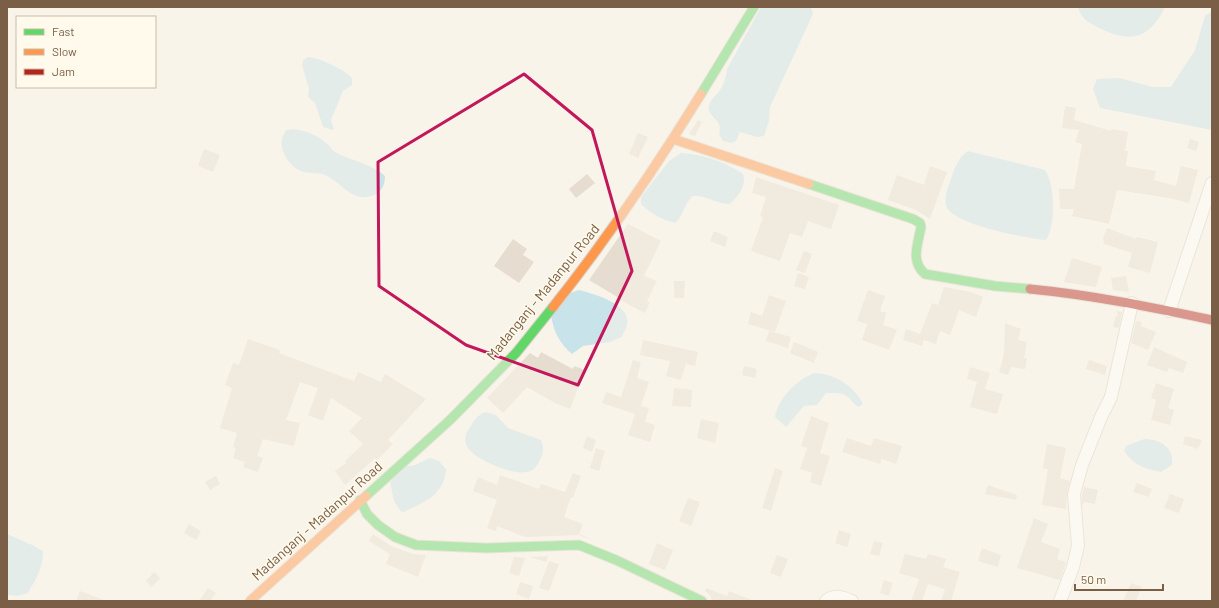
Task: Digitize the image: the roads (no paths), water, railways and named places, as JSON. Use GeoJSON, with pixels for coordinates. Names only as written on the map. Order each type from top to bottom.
{"type":"FeatureCollection","features":[{"type":"Feature","properties":{"kind":"street","name":"Madanganj - Madanpur Road"},"geometry":{"type":"LineString","coordinates":[[250,601],[450,420],[516,353],[588,263],[673,139],[754,7]]}},
{"type":"Feature","properties":{"kind":"street"},"geometry":{"type":"LineString","coordinates":[[673,139],[913,218],[920,223],[921,227],[915,262],[918,269],[926,274],[995,286],[1072,293],[1132,303],[1212,320]]}},
{"type":"Feature","properties":{"kind":"street"},"geometry":{"type":"LineString","coordinates":[[1170,311],[1212,183]]}},
{"type":"Feature","properties":{"kind":"street"},"geometry":{"type":"LineString","coordinates":[[1060,601],[1073,567],[1078,546],[1074,494],[1082,465],[1101,417],[1111,397],[1132,303]]}},
{"type":"Feature","properties":{"kind":"street"},"geometry":{"type":"LineString","coordinates":[[360,500],[368,514],[378,525],[395,537],[416,545],[486,548],[579,546],[616,560],[702,601]]}},
{"type":"Feature","properties":{"kind":"street"},"geometry":{"type":"LineString","coordinates":[[826,601],[832,597],[839,596],[852,601]]}},
{"type":"Feature","properties":{"kind":"water"},"geometry":{"type":"Polygon","coordinates":[[[761,7],[811,7],[813,14],[770,107],[769,121],[764,136],[757,137],[740,132],[736,141],[731,143],[723,141],[719,134],[719,125],[710,113],[709,106],[720,90],[725,80],[727,69],[761,7]]]}},
{"type":"Feature","properties":{"kind":"water"},"geometry":{"type":"Polygon","coordinates":[[[1078,7],[1165,7],[1159,18],[1145,32],[1138,36],[1129,37],[1110,33],[1092,24],[1083,17],[1078,7]]]}},
{"type":"Feature","properties":{"kind":"water"},"geometry":{"type":"Polygon","coordinates":[[[1212,11],[1212,130],[1100,108],[1093,89],[1097,79],[1120,78],[1153,87],[1171,87],[1195,50],[1205,16],[1212,11]]]}},
{"type":"Feature","properties":{"kind":"water"},"geometry":{"type":"Polygon","coordinates":[[[308,57],[332,64],[352,78],[352,85],[343,91],[331,120],[334,129],[332,130],[323,127],[315,103],[308,97],[309,89],[302,65],[303,60],[308,57]]]}},
{"type":"Feature","properties":{"kind":"water"},"geometry":{"type":"Polygon","coordinates":[[[293,129],[315,135],[335,152],[374,168],[385,176],[384,185],[381,190],[374,195],[359,197],[325,175],[304,172],[297,169],[286,158],[282,148],[282,137],[286,130],[293,129]]]}},
{"type":"Feature","properties":{"kind":"water"},"geometry":{"type":"Polygon","coordinates":[[[968,151],[1045,170],[1051,185],[1053,205],[1051,225],[1046,240],[1023,237],[975,225],[951,213],[946,206],[945,200],[947,191],[956,165],[961,157],[968,151]]]}},
{"type":"Feature","properties":{"kind":"water"},"geometry":{"type":"Polygon","coordinates":[[[681,153],[714,159],[743,174],[744,183],[739,194],[730,204],[693,196],[676,223],[661,218],[649,211],[641,204],[641,197],[669,161],[681,153]]]}},
{"type":"Feature","properties":{"kind":"water"},"geometry":{"type":"Polygon","coordinates":[[[579,290],[602,297],[618,306],[624,311],[627,318],[627,325],[622,337],[610,342],[583,346],[572,354],[558,337],[553,326],[551,315],[565,295],[579,290]]]}},
{"type":"Feature","properties":{"kind":"water"},"geometry":{"type":"Polygon","coordinates":[[[814,373],[829,375],[843,382],[855,392],[863,404],[859,407],[849,397],[840,394],[826,393],[817,405],[804,406],[786,427],[775,417],[780,404],[795,385],[807,376],[814,373]]]}},
{"type":"Feature","properties":{"kind":"water"},"geometry":{"type":"Polygon","coordinates":[[[485,412],[496,415],[508,428],[541,440],[543,452],[536,467],[530,471],[515,472],[484,461],[469,449],[465,442],[466,434],[476,419],[485,412]]]}},
{"type":"Feature","properties":{"kind":"water"},"geometry":{"type":"Polygon","coordinates":[[[1144,439],[1150,439],[1165,445],[1171,453],[1172,465],[1161,472],[1144,468],[1132,460],[1124,451],[1126,446],[1144,439]]]}},
{"type":"Feature","properties":{"kind":"water"},"geometry":{"type":"Polygon","coordinates":[[[430,458],[439,461],[446,469],[441,486],[432,497],[402,513],[394,501],[390,482],[402,467],[415,465],[430,458]]]}},
{"type":"Feature","properties":{"kind":"water"},"geometry":{"type":"Polygon","coordinates":[[[7,534],[43,551],[41,568],[28,593],[18,596],[7,595],[7,534]]]}}]}
